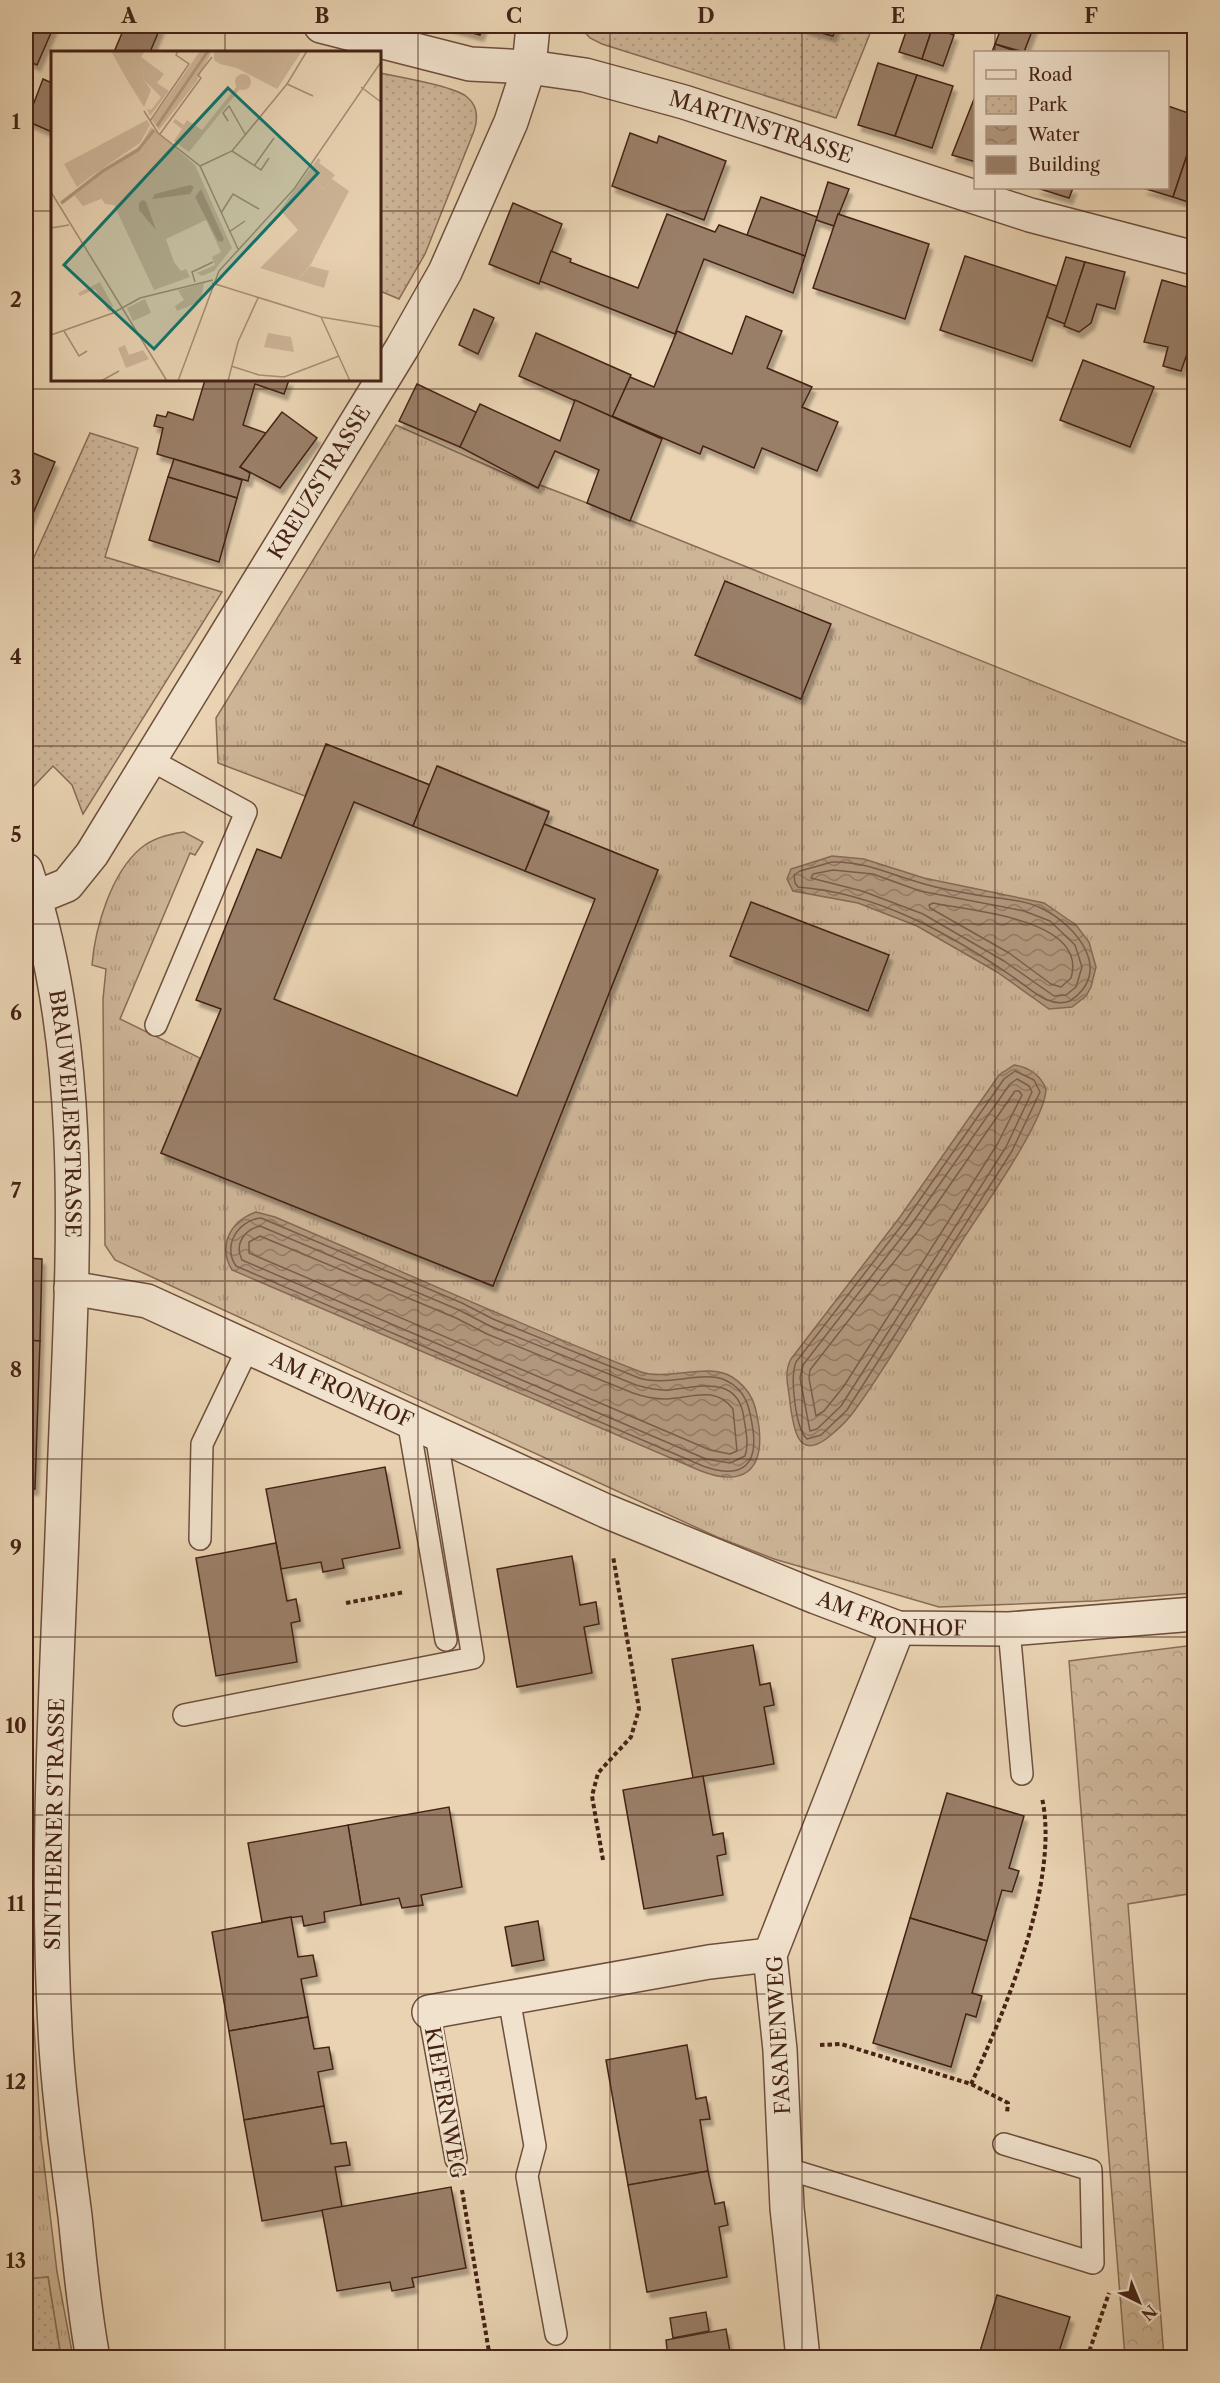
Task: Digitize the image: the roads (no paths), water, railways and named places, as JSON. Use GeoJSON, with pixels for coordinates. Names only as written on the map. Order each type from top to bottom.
{"type":"FeatureCollection","features":[{"type":"Feature","properties":{"kind":"street","name":"MARTINSTRASSE"},"geometry":{"type":"LineString","coordinates":[[321,26],[470,64],[530,67],[585,75],[684,102],[1010,209],[1194,258]]}},
{"type":"Feature","properties":{"kind":"street","name":"KREUZSTRASSE"},"geometry":{"type":"LineString","coordinates":[[30,884],[67,885],[92,854],[402,348],[440,281],[507,132],[530,67],[533,26]]}},
{"type":"Feature","properties":{"kind":"street","name":"BRAUWEILERSTRASSE"},"geometry":{"type":"LineString","coordinates":[[30,884],[57,998],[64,1054],[71,1169],[71,1288]]}},
{"type":"Feature","properties":{"kind":"street","name":"AM FRONHOF"},"geometry":{"type":"LineString","coordinates":[[71,1288],[147,1301],[606,1510],[816,1597],[898,1628],[1009,1629],[1194,1614]]}},
{"type":"Feature","properties":{"kind":"street","name":"SINTHERNER STRASSE"},"geometry":{"type":"LineString","coordinates":[[71,1288],[53,1787],[52,1934],[60,2098],[93,2358]]}},
{"type":"Feature","properties":{"kind":"street","name":"FASANENWEG"},"geometry":{"type":"LineString","coordinates":[[803,2358],[785,2168],[780,2050],[770,1955],[898,1628]]}},
{"type":"Feature","properties":{"kind":"street","name":"KIEFERNWEG"},"geometry":{"type":"LineString","coordinates":[[429,2012],[709,1962],[770,1955]]}},
{"type":"Feature","properties":{"kind":"lane"},"geometry":{"type":"LineString","coordinates":[[149,759],[246,812],[156,1025]]}},
{"type":"Feature","properties":{"kind":"lane"},"geometry":{"type":"LineString","coordinates":[[200,1539],[202,1444],[248,1348]]}},
{"type":"Feature","properties":{"kind":"lane"},"geometry":{"type":"LineString","coordinates":[[422,1427],[446,1640]]}},
{"type":"Feature","properties":{"kind":"lane"},"geometry":{"type":"LineString","coordinates":[[184,1715],[473,1658],[422,1427]]}},
{"type":"Feature","properties":{"kind":"lane"},"geometry":{"type":"LineString","coordinates":[[1009,1629],[1022,1774]]}},
{"type":"Feature","properties":{"kind":"lane"},"geometry":{"type":"LineString","coordinates":[[509,1998],[535,2146],[527,2176],[556,2334]]}},
{"type":"Feature","properties":{"kind":"lane","name":"KIEFERNWEG"},"geometry":{"type":"LineString","coordinates":[[429,2012],[456,2159]]}},
{"type":"Feature","properties":{"kind":"lane"},"geometry":{"type":"LineString","coordinates":[[785,2168],[1093,2263],[1091,2170],[1004,2144]]}},
{"type":"Feature","properties":{"kind":"water"},"geometry":{"type":"Polygon","coordinates":[[[832,856],[864,859],[924,878],[1044,903],[1076,925],[1089,942],[1096,967],[1091,987],[1086,996],[1072,1007],[1049,1009],[997,972],[917,926],[858,903],[793,891],[787,879],[791,869],[832,856]]]}},
{"type":"Feature","properties":{"kind":"water"},"geometry":{"type":"Polygon","coordinates":[[[1014,1065],[1033,1072],[1046,1089],[1043,1103],[1024,1144],[852,1414],[840,1427],[816,1445],[802,1443],[795,1429],[790,1403],[787,1375],[791,1359],[900,1217],[999,1075],[1014,1065]]]}},
{"type":"Feature","properties":{"kind":"water"},"geometry":{"type":"Polygon","coordinates":[[[256,1212],[275,1217],[503,1316],[641,1372],[664,1374],[712,1371],[732,1377],[749,1393],[756,1412],[760,1442],[754,1464],[748,1472],[739,1476],[716,1476],[701,1471],[232,1270],[226,1252],[229,1235],[240,1221],[256,1212]]]}}]}
